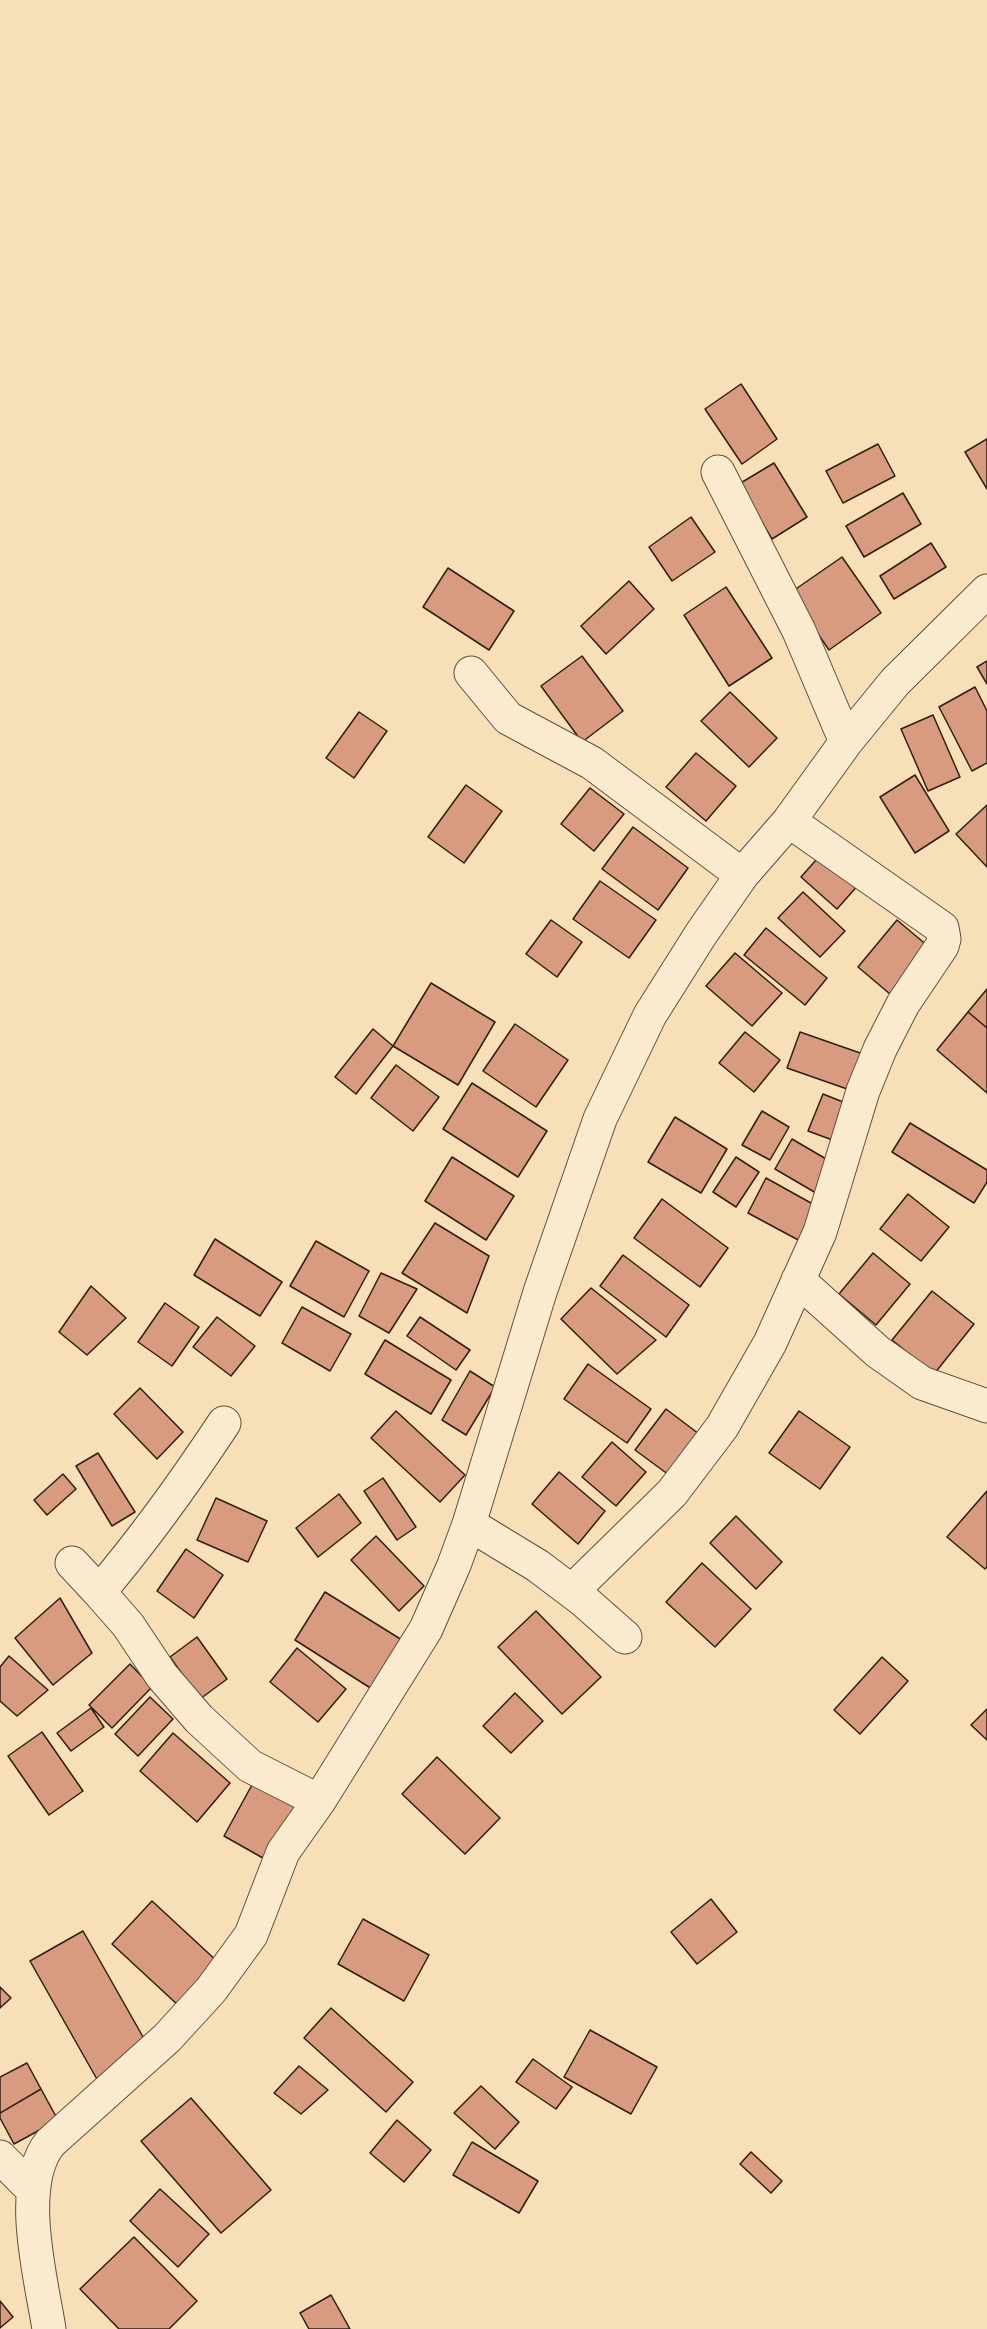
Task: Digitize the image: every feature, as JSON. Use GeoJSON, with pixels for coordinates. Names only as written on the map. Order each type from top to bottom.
{"type":"FeatureCollection","features":[{"type":"Feature","properties":{"kind":"street"},"geometry":{"type":"LineString","coordinates":[[718,471],[799,631],[846,742]]}},
{"type":"Feature","properties":{"kind":"street"},"geometry":{"type":"LineString","coordinates":[[49,2329],[36,2255],[32,2189],[41,2154],[50,2143],[167,2038],[211,1990],[251,1935],[284,1852],[319,1801],[426,1629],[470,1524],[540,1292],[600,1119],[650,1015],[701,934],[742,875],[789,821],[846,742],[895,682],[987,591]]}},
{"type":"Feature","properties":{"kind":"street"},"geometry":{"type":"LineString","coordinates":[[471,673],[508,718],[592,763],[742,875]]}},
{"type":"Feature","properties":{"kind":"street"},"geometry":{"type":"LineString","coordinates":[[572,1591],[672,1493],[722,1427],[770,1343],[820,1232],[863,1091],[880,1049],[903,1004],[944,939],[942,928],[789,821]]}},
{"type":"Feature","properties":{"kind":"street"},"geometry":{"type":"LineString","coordinates":[[798,1280],[878,1352],[922,1383],[987,1406]]}},
{"type":"Feature","properties":{"kind":"street"},"geometry":{"type":"LineString","coordinates":[[99,1592],[187,1480],[224,1423]]}},
{"type":"Feature","properties":{"kind":"street"},"geometry":{"type":"LineString","coordinates":[[470,1524],[538,1566],[572,1591],[625,1637]]}},
{"type":"Feature","properties":{"kind":"street"},"geometry":{"type":"LineString","coordinates":[[72,1563],[128,1625],[162,1676],[199,1719],[250,1766],[319,1801]]}},
{"type":"Feature","properties":{"kind":"street"},"geometry":{"type":"LineString","coordinates":[[0,2157],[32,2189]]}},
{"type":"Feature","properties":{"kind":"building"},"geometry":{"type":"Polygon","coordinates":[[[741,384],[777,439],[742,464],[705,409],[741,384]]]}},
{"type":"Feature","properties":{"kind":"building"},"geometry":{"type":"Polygon","coordinates":[[[987,439],[987,489],[965,452],[987,439]]]}},
{"type":"Feature","properties":{"kind":"building"},"geometry":{"type":"Polygon","coordinates":[[[878,444],[895,476],[843,503],[826,471],[878,444]]]}},
{"type":"Feature","properties":{"kind":"building"},"geometry":{"type":"Polygon","coordinates":[[[774,463],[807,517],[772,539],[739,484],[774,463]]]}},
{"type":"Feature","properties":{"kind":"building"},"geometry":{"type":"Polygon","coordinates":[[[903,493],[921,524],[864,557],[846,526],[903,493]]]}},
{"type":"Feature","properties":{"kind":"building"},"geometry":{"type":"Polygon","coordinates":[[[691,517],[715,552],[672,581],[649,547],[691,517]]]}},
{"type":"Feature","properties":{"kind":"building"},"geometry":{"type":"Polygon","coordinates":[[[931,543],[946,567],[894,599],[880,576],[931,543]]]}},
{"type":"Feature","properties":{"kind":"building"},"geometry":{"type":"Polygon","coordinates":[[[842,557],[881,613],[829,650],[790,593],[842,557]]]}},
{"type":"Feature","properties":{"kind":"building"},"geometry":{"type":"Polygon","coordinates":[[[448,568],[514,611],[489,650],[423,607],[448,568]]]}},
{"type":"Feature","properties":{"kind":"building"},"geometry":{"type":"Polygon","coordinates":[[[629,581],[654,609],[606,654],[581,626],[629,581]]]}},
{"type":"Feature","properties":{"kind":"building"},"geometry":{"type":"Polygon","coordinates":[[[726,587],[772,658],[729,686],[684,615],[726,587]]]}},
{"type":"Feature","properties":{"kind":"building"},"geometry":{"type":"Polygon","coordinates":[[[582,656],[623,711],[582,742],[541,686],[582,656]]]}},
{"type":"Feature","properties":{"kind":"building"},"geometry":{"type":"Polygon","coordinates":[[[987,661],[987,684],[977,667],[987,661]]]}},
{"type":"Feature","properties":{"kind":"building"},"geometry":{"type":"Polygon","coordinates":[[[975,687],[987,711],[987,763],[972,771],[939,707],[975,687]]]}},
{"type":"Feature","properties":{"kind":"building"},"geometry":{"type":"Polygon","coordinates":[[[730,692],[777,738],[749,767],[701,721],[730,692]]]}},
{"type":"Feature","properties":{"kind":"building"},"geometry":{"type":"Polygon","coordinates":[[[359,712],[387,731],[354,778],[326,758],[359,712]]]}},
{"type":"Feature","properties":{"kind":"building"},"geometry":{"type":"Polygon","coordinates":[[[933,715],[960,777],[928,791],[901,729],[933,715]]]}},
{"type":"Feature","properties":{"kind":"building"},"geometry":{"type":"Polygon","coordinates":[[[696,753],[736,786],[706,821],[666,787],[696,753]]]}},
{"type":"Feature","properties":{"kind":"building"},"geometry":{"type":"Polygon","coordinates":[[[915,775],[949,831],[915,853],[880,797],[915,775]]]}},
{"type":"Feature","properties":{"kind":"building"},"geometry":{"type":"Polygon","coordinates":[[[466,785],[502,811],[464,863],[428,837],[466,785]]]}},
{"type":"Feature","properties":{"kind":"building"},"geometry":{"type":"Polygon","coordinates":[[[590,788],[624,814],[594,851],[561,824],[590,788]]]}},
{"type":"Feature","properties":{"kind":"building"},"geometry":{"type":"Polygon","coordinates":[[[987,805],[987,867],[956,834],[987,805]]]}},
{"type":"Feature","properties":{"kind":"building"},"geometry":{"type":"Polygon","coordinates":[[[633,827],[688,868],[658,910],[602,869],[633,827]]]}},
{"type":"Feature","properties":{"kind":"building"},"geometry":{"type":"Polygon","coordinates":[[[824,851],[860,883],[837,909],[801,877],[824,851]]]}},
{"type":"Feature","properties":{"kind":"building"},"geometry":{"type":"Polygon","coordinates":[[[600,881],[656,920],[629,958],[573,919],[600,881]]]}},
{"type":"Feature","properties":{"kind":"building"},"geometry":{"type":"Polygon","coordinates":[[[803,892],[845,931],[820,957],[778,918],[803,892]]]}},
{"type":"Feature","properties":{"kind":"building"},"geometry":{"type":"Polygon","coordinates":[[[551,920],[582,942],[557,977],[526,954],[551,920]]]}},
{"type":"Feature","properties":{"kind":"building"},"geometry":{"type":"Polygon","coordinates":[[[897,920],[929,947],[890,994],[858,967],[897,920]]]}},
{"type":"Feature","properties":{"kind":"building"},"geometry":{"type":"Polygon","coordinates":[[[766,928],[827,978],[805,1005],[744,955],[766,928]]]}},
{"type":"Feature","properties":{"kind":"building"},"geometry":{"type":"Polygon","coordinates":[[[735,953],[782,993],[752,1026],[706,986],[735,953]]]}},
{"type":"Feature","properties":{"kind":"building"},"geometry":{"type":"Polygon","coordinates":[[[431,983],[495,1022],[458,1085],[393,1046],[431,983]]]}},
{"type":"Feature","properties":{"kind":"building"},"geometry":{"type":"Polygon","coordinates":[[[987,989],[987,1028],[968,1012],[987,989]]]}},
{"type":"Feature","properties":{"kind":"building"},"geometry":{"type":"Polygon","coordinates":[[[968,1012],[987,1028],[987,1093],[937,1050],[968,1012]]]}},
{"type":"Feature","properties":{"kind":"building"},"geometry":{"type":"Polygon","coordinates":[[[515,1024],[568,1060],[536,1107],[483,1071],[515,1024]]]}},
{"type":"Feature","properties":{"kind":"building"},"geometry":{"type":"Polygon","coordinates":[[[373,1029],[393,1046],[356,1094],[335,1077],[373,1029]]]}},
{"type":"Feature","properties":{"kind":"building"},"geometry":{"type":"Polygon","coordinates":[[[745,1032],[780,1060],[754,1092],[719,1063],[745,1032]]]}},
{"type":"Feature","properties":{"kind":"building"},"geometry":{"type":"Polygon","coordinates":[[[800,1032],[863,1054],[850,1090],[787,1068],[800,1032]]]}},
{"type":"Feature","properties":{"kind":"building"},"geometry":{"type":"Polygon","coordinates":[[[396,1065],[439,1097],[413,1131],[371,1098],[396,1065]]]}},
{"type":"Feature","properties":{"kind":"building"},"geometry":{"type":"Polygon","coordinates":[[[472,1083],[547,1131],[518,1177],[443,1129],[472,1083]]]}},
{"type":"Feature","properties":{"kind":"building"},"geometry":{"type":"Polygon","coordinates":[[[823,1094],[853,1106],[838,1142],[808,1131],[823,1094]]]}},
{"type":"Feature","properties":{"kind":"building"},"geometry":{"type":"Polygon","coordinates":[[[762,1111],[789,1127],[770,1160],[742,1145],[762,1111]]]}},
{"type":"Feature","properties":{"kind":"building"},"geometry":{"type":"Polygon","coordinates":[[[675,1117],[727,1149],[701,1193],[648,1162],[675,1117]]]}},
{"type":"Feature","properties":{"kind":"building"},"geometry":{"type":"Polygon","coordinates":[[[910,1123],[987,1170],[987,1182],[974,1203],[892,1152],[910,1123]]]}},
{"type":"Feature","properties":{"kind":"building"},"geometry":{"type":"Polygon","coordinates":[[[792,1139],[833,1163],[816,1193],[775,1169],[792,1139]]]}},
{"type":"Feature","properties":{"kind":"building"},"geometry":{"type":"Polygon","coordinates":[[[452,1157],[514,1196],[486,1240],[425,1201],[452,1157]]]}},
{"type":"Feature","properties":{"kind":"building"},"geometry":{"type":"Polygon","coordinates":[[[736,1157],[759,1172],[736,1207],[713,1192],[736,1157]]]}},
{"type":"Feature","properties":{"kind":"building"},"geometry":{"type":"Polygon","coordinates":[[[766,1178],[820,1208],[802,1242],[748,1213],[766,1178]]]}},
{"type":"Feature","properties":{"kind":"building"},"geometry":{"type":"Polygon","coordinates":[[[908,1194],[949,1227],[921,1261],[880,1229],[908,1194]]]}},
{"type":"Feature","properties":{"kind":"building"},"geometry":{"type":"Polygon","coordinates":[[[662,1199],[728,1248],[700,1287],[634,1238],[662,1199]]]}},
{"type":"Feature","properties":{"kind":"building"},"geometry":{"type":"Polygon","coordinates":[[[435,1223],[489,1256],[467,1313],[402,1273],[435,1223]]]}},
{"type":"Feature","properties":{"kind":"building"},"geometry":{"type":"Polygon","coordinates":[[[215,1239],[282,1282],[260,1316],[194,1275],[215,1239]]]}},
{"type":"Feature","properties":{"kind":"building"},"geometry":{"type":"Polygon","coordinates":[[[316,1241],[369,1271],[344,1317],[290,1286],[316,1241]]]}},
{"type":"Feature","properties":{"kind":"building"},"geometry":{"type":"Polygon","coordinates":[[[873,1253],[910,1284],[876,1325],[839,1294],[873,1253]]]}},
{"type":"Feature","properties":{"kind":"building"},"geometry":{"type":"Polygon","coordinates":[[[623,1255],[689,1305],[666,1337],[600,1286],[623,1255]]]}},
{"type":"Feature","properties":{"kind":"building"},"geometry":{"type":"Polygon","coordinates":[[[381,1273],[417,1289],[389,1333],[359,1316],[381,1273]]]}},
{"type":"Feature","properties":{"kind":"building"},"geometry":{"type":"Polygon","coordinates":[[[91,1286],[126,1318],[87,1355],[59,1332],[91,1286]]]}},
{"type":"Feature","properties":{"kind":"building"},"geometry":{"type":"Polygon","coordinates":[[[591,1288],[656,1340],[617,1374],[561,1319],[591,1288]]]}},
{"type":"Feature","properties":{"kind":"building"},"geometry":{"type":"Polygon","coordinates":[[[932,1291],[974,1324],[934,1374],[892,1340],[932,1291]]]}},
{"type":"Feature","properties":{"kind":"building"},"geometry":{"type":"Polygon","coordinates":[[[165,1303],[199,1327],[172,1366],[138,1342],[165,1303]]]}},
{"type":"Feature","properties":{"kind":"building"},"geometry":{"type":"Polygon","coordinates":[[[302,1307],[351,1334],[330,1371],[282,1343],[302,1307]]]}},
{"type":"Feature","properties":{"kind":"building"},"geometry":{"type":"Polygon","coordinates":[[[217,1317],[255,1346],[231,1376],[193,1347],[217,1317]]]}},
{"type":"Feature","properties":{"kind":"building"},"geometry":{"type":"Polygon","coordinates":[[[420,1317],[470,1350],[456,1370],[407,1336],[420,1317]]]}},
{"type":"Feature","properties":{"kind":"building"},"geometry":{"type":"Polygon","coordinates":[[[385,1340],[451,1380],[431,1414],[365,1374],[385,1340]]]}},
{"type":"Feature","properties":{"kind":"building"},"geometry":{"type":"Polygon","coordinates":[[[588,1364],[651,1409],[627,1443],[564,1399],[588,1364]]]}},
{"type":"Feature","properties":{"kind":"building"},"geometry":{"type":"Polygon","coordinates":[[[470,1371],[495,1387],[466,1435],[442,1420],[470,1371]]]}},
{"type":"Feature","properties":{"kind":"building"},"geometry":{"type":"Polygon","coordinates":[[[140,1388],[183,1432],[157,1459],[114,1414],[140,1388]]]}},
{"type":"Feature","properties":{"kind":"building"},"geometry":{"type":"Polygon","coordinates":[[[666,1409],[699,1434],[669,1475],[635,1450],[666,1409]]]}},
{"type":"Feature","properties":{"kind":"building"},"geometry":{"type":"Polygon","coordinates":[[[396,1411],[465,1475],[440,1502],[371,1438],[396,1411]]]}},
{"type":"Feature","properties":{"kind":"building"},"geometry":{"type":"Polygon","coordinates":[[[799,1411],[850,1447],[820,1489],[769,1453],[799,1411]]]}},
{"type":"Feature","properties":{"kind":"building"},"geometry":{"type":"Polygon","coordinates":[[[612,1442],[646,1472],[616,1506],[582,1477],[612,1442]]]}},
{"type":"Feature","properties":{"kind":"building"},"geometry":{"type":"Polygon","coordinates":[[[98,1453],[135,1512],[112,1526],[76,1466],[98,1453]]]}},
{"type":"Feature","properties":{"kind":"building"},"geometry":{"type":"Polygon","coordinates":[[[559,1472],[605,1511],[578,1544],[532,1504],[559,1472]]]}},
{"type":"Feature","properties":{"kind":"building"},"geometry":{"type":"Polygon","coordinates":[[[63,1474],[76,1489],[47,1515],[34,1500],[63,1474]]]}},
{"type":"Feature","properties":{"kind":"building"},"geometry":{"type":"Polygon","coordinates":[[[383,1478],[416,1527],[397,1540],[364,1491],[383,1478]]]}},
{"type":"Feature","properties":{"kind":"building"},"geometry":{"type":"Polygon","coordinates":[[[987,1491],[987,1567],[985,1569],[947,1537],[987,1491]]]}},
{"type":"Feature","properties":{"kind":"building"},"geometry":{"type":"Polygon","coordinates":[[[339,1494],[361,1523],[318,1557],[296,1528],[339,1494]]]}},
{"type":"Feature","properties":{"kind":"building"},"geometry":{"type":"Polygon","coordinates":[[[216,1498],[267,1521],[248,1562],[197,1540],[216,1498]]]}},
{"type":"Feature","properties":{"kind":"building"},"geometry":{"type":"Polygon","coordinates":[[[736,1516],[782,1562],[756,1589],[710,1543],[736,1516]]]}},
{"type":"Feature","properties":{"kind":"building"},"geometry":{"type":"Polygon","coordinates":[[[376,1536],[424,1586],[399,1611],[351,1560],[376,1536]]]}},
{"type":"Feature","properties":{"kind":"building"},"geometry":{"type":"Polygon","coordinates":[[[186,1549],[223,1575],[194,1618],[157,1591],[186,1549]]]}},
{"type":"Feature","properties":{"kind":"building"},"geometry":{"type":"Polygon","coordinates":[[[702,1563],[751,1609],[715,1647],[666,1602],[702,1563]]]}},
{"type":"Feature","properties":{"kind":"building"},"geometry":{"type":"Polygon","coordinates":[[[325,1592],[402,1640],[372,1689],[295,1640],[325,1592]]]}},
{"type":"Feature","properties":{"kind":"building"},"geometry":{"type":"Polygon","coordinates":[[[60,1598],[92,1653],[53,1685],[15,1638],[60,1598]]]}},
{"type":"Feature","properties":{"kind":"building"},"geometry":{"type":"Polygon","coordinates":[[[536,1611],[601,1677],[562,1714],[498,1647],[536,1611]]]}},
{"type":"Feature","properties":{"kind":"building"},"geometry":{"type":"Polygon","coordinates":[[[197,1637],[227,1679],[200,1699],[170,1657],[197,1637]]]}},
{"type":"Feature","properties":{"kind":"building"},"geometry":{"type":"Polygon","coordinates":[[[297,1648],[346,1689],[318,1722],[270,1682],[297,1648]]]}},
{"type":"Feature","properties":{"kind":"building"},"geometry":{"type":"Polygon","coordinates":[[[9,1656],[48,1690],[17,1716],[0,1701],[0,1667],[9,1656]]]}},
{"type":"Feature","properties":{"kind":"building"},"geometry":{"type":"Polygon","coordinates":[[[882,1657],[908,1681],[860,1734],[834,1710],[882,1657]]]}},
{"type":"Feature","properties":{"kind":"building"},"geometry":{"type":"Polygon","coordinates":[[[130,1664],[152,1687],[112,1728],[89,1705],[130,1664]]]}},
{"type":"Feature","properties":{"kind":"building"},"geometry":{"type":"Polygon","coordinates":[[[515,1693],[543,1721],[511,1753],[483,1726],[515,1693]]]}},
{"type":"Feature","properties":{"kind":"building"},"geometry":{"type":"Polygon","coordinates":[[[150,1697],[173,1719],[138,1756],[115,1734],[150,1697]]]}},
{"type":"Feature","properties":{"kind":"building"},"geometry":{"type":"Polygon","coordinates":[[[91,1708],[104,1727],[71,1751],[57,1733],[91,1708]]]}},
{"type":"Feature","properties":{"kind":"building"},"geometry":{"type":"Polygon","coordinates":[[[987,1709],[987,1740],[971,1725],[987,1709]]]}},
{"type":"Feature","properties":{"kind":"building"},"geometry":{"type":"Polygon","coordinates":[[[42,1732],[83,1791],[49,1815],[8,1756],[42,1732]]]}},
{"type":"Feature","properties":{"kind":"building"},"geometry":{"type":"Polygon","coordinates":[[[173,1733],[230,1783],[197,1822],[140,1771],[173,1733]]]}},
{"type":"Feature","properties":{"kind":"building"},"geometry":{"type":"Polygon","coordinates":[[[437,1757],[500,1818],[465,1854],[402,1794],[437,1757]]]}},
{"type":"Feature","properties":{"kind":"building"},"geometry":{"type":"Polygon","coordinates":[[[253,1783],[300,1810],[270,1862],[224,1836],[253,1783]]]}},
{"type":"Feature","properties":{"kind":"building"},"geometry":{"type":"Polygon","coordinates":[[[711,1899],[737,1932],[697,1964],[671,1932],[711,1899]]]}},
{"type":"Feature","properties":{"kind":"building"},"geometry":{"type":"Polygon","coordinates":[[[152,1901],[219,1963],[179,2006],[112,1944],[152,1901]]]}},
{"type":"Feature","properties":{"kind":"building"},"geometry":{"type":"Polygon","coordinates":[[[363,1919],[429,1955],[404,2001],[338,1964],[363,1919]]]}},
{"type":"Feature","properties":{"kind":"building"},"geometry":{"type":"Polygon","coordinates":[[[83,1931],[151,2051],[98,2081],[30,1961],[83,1931]]]}},
{"type":"Feature","properties":{"kind":"building"},"geometry":{"type":"Polygon","coordinates":[[[0,1987],[11,1998],[0,2008],[0,1987]]]}},
{"type":"Feature","properties":{"kind":"building"},"geometry":{"type":"Polygon","coordinates":[[[331,2008],[413,2082],[386,2112],[304,2038],[331,2008]]]}},
{"type":"Feature","properties":{"kind":"building"},"geometry":{"type":"Polygon","coordinates":[[[590,2030],[657,2067],[631,2114],[564,2077],[590,2030]]]}},
{"type":"Feature","properties":{"kind":"building"},"geometry":{"type":"Polygon","coordinates":[[[533,2059],[572,2087],[556,2109],[516,2082],[533,2059]]]}},
{"type":"Feature","properties":{"kind":"building"},"geometry":{"type":"Polygon","coordinates":[[[27,2063],[41,2089],[0,2113],[0,2077],[27,2063]]]}},
{"type":"Feature","properties":{"kind":"building"},"geometry":{"type":"Polygon","coordinates":[[[299,2066],[328,2090],[301,2114],[274,2093],[299,2066]]]}},
{"type":"Feature","properties":{"kind":"building"},"geometry":{"type":"Polygon","coordinates":[[[481,2086],[519,2122],[495,2149],[454,2113],[481,2086]]]}},
{"type":"Feature","properties":{"kind":"building"},"geometry":{"type":"Polygon","coordinates":[[[41,2089],[58,2120],[14,2144],[0,2118],[0,2113],[41,2089]]]}},
{"type":"Feature","properties":{"kind":"building"},"geometry":{"type":"Polygon","coordinates":[[[191,2098],[271,2190],[221,2233],[141,2141],[191,2098]]]}},
{"type":"Feature","properties":{"kind":"building"},"geometry":{"type":"Polygon","coordinates":[[[397,2120],[431,2150],[404,2182],[370,2153],[397,2120]]]}},
{"type":"Feature","properties":{"kind":"building"},"geometry":{"type":"Polygon","coordinates":[[[472,2142],[538,2181],[519,2213],[453,2175],[472,2142]]]}},
{"type":"Feature","properties":{"kind":"building"},"geometry":{"type":"Polygon","coordinates":[[[751,2152],[782,2181],[771,2193],[740,2164],[751,2152]]]}},
{"type":"Feature","properties":{"kind":"building"},"geometry":{"type":"Polygon","coordinates":[[[160,2189],[209,2234],[178,2267],[130,2221],[160,2189]]]}},
{"type":"Feature","properties":{"kind":"building"},"geometry":{"type":"Polygon","coordinates":[[[134,2237],[197,2301],[169,2329],[119,2329],[80,2289],[134,2237]]]}},
{"type":"Feature","properties":{"kind":"building"},"geometry":{"type":"Polygon","coordinates":[[[331,2295],[350,2329],[309,2329],[300,2313],[331,2295]]]}},
{"type":"Feature","properties":{"kind":"building"},"geometry":{"type":"Polygon","coordinates":[[[0,2301],[13,2317],[0,2328],[0,2301]]]}}]}
